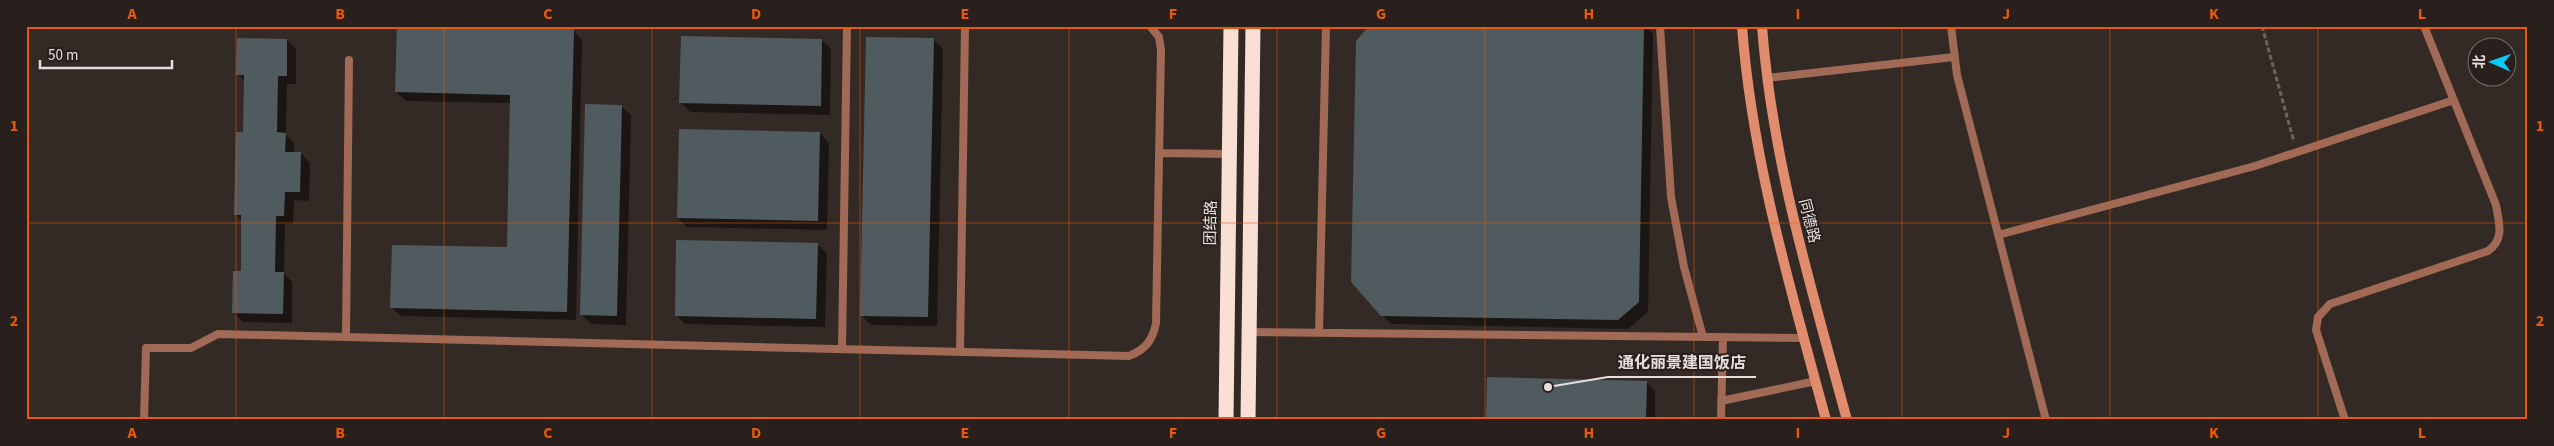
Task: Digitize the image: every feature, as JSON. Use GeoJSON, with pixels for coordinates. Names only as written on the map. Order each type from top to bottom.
{"type":"FeatureCollection","features":[{"type":"Feature","properties":{"kind":"highway","name":"团结路"},"geometry":{"type":"LineString","coordinates":[[1226,420],[1231,26]]}},
{"type":"Feature","properties":{"kind":"highway"},"geometry":{"type":"LineString","coordinates":[[1248,420],[1252,26]]}},
{"type":"Feature","properties":{"kind":"main road"},"geometry":{"type":"LineString","coordinates":[[1742,26],[1756,142],[1776,236],[1826,420]]}},
{"type":"Feature","properties":{"kind":"main road","name":"同德路"},"geometry":{"type":"LineString","coordinates":[[1762,26],[1767,78],[1785,185],[1847,420]]}},
{"type":"Feature","properties":{"kind":"lane"},"geometry":{"type":"LineString","coordinates":[[842,349],[847,26]]}},
{"type":"Feature","properties":{"kind":"lane"},"geometry":{"type":"LineString","coordinates":[[960,352],[965,26]]}},
{"type":"Feature","properties":{"kind":"lane"},"geometry":{"type":"LineString","coordinates":[[144,420],[146,348],[191,348],[218,334],[1129,356],[1146,346],[1151,339],[1156,323],[1161,44],[1150,26]]}},
{"type":"Feature","properties":{"kind":"lane"},"geometry":{"type":"LineString","coordinates":[[1319,333],[1326,26]]}},
{"type":"Feature","properties":{"kind":"lane"},"geometry":{"type":"LineString","coordinates":[[1660,26],[1671,197],[1684,267],[1704,337]]}},
{"type":"Feature","properties":{"kind":"lane"},"geometry":{"type":"LineString","coordinates":[[1950,26],[1954,57],[2046,420]]}},
{"type":"Feature","properties":{"kind":"lane"},"geometry":{"type":"LineString","coordinates":[[2345,420],[2316,330],[2321,312],[2330,304],[2488,251],[2494,247],[2500,237],[2496,205],[2424,26]]}},
{"type":"Feature","properties":{"kind":"lane"},"geometry":{"type":"LineString","coordinates":[[1767,78],[1954,57]]}},
{"type":"Feature","properties":{"kind":"lane"},"geometry":{"type":"LineString","coordinates":[[346,337],[349,60]]}},
{"type":"Feature","properties":{"kind":"lane"},"geometry":{"type":"LineString","coordinates":[[1998,235],[2255,166],[2454,100]]}},
{"type":"Feature","properties":{"kind":"lane"},"geometry":{"type":"LineString","coordinates":[[1160,153],[1230,154]]}},
{"type":"Feature","properties":{"kind":"lane"},"geometry":{"type":"LineString","coordinates":[[1249,332],[1804,338]]}},
{"type":"Feature","properties":{"kind":"lane"},"geometry":{"type":"LineString","coordinates":[[1720,420],[1722,337]]}},
{"type":"Feature","properties":{"kind":"lane"},"geometry":{"type":"LineString","coordinates":[[1721,401],[1816,381]]}},
{"type":"Feature","properties":{"kind":"path"},"geometry":{"type":"LineString","coordinates":[[2262,26],[2297,152]]}},
{"type":"Feature","properties":{"kind":"building"},"geometry":{"type":"Polygon","coordinates":[[[397,26],[574,29],[567,312],[390,308],[392,245],[507,247],[510,95],[395,92],[397,26]]]}},
{"type":"Feature","properties":{"kind":"building"},"geometry":{"type":"Polygon","coordinates":[[[1369,26],[1644,26],[1639,302],[1618,320],[1381,316],[1351,282],[1356,41],[1369,26]]]}},
{"type":"Feature","properties":{"kind":"building"},"geometry":{"type":"Polygon","coordinates":[[[681,36],[822,39],[821,106],[679,103],[681,36]]]}},
{"type":"Feature","properties":{"kind":"building"},"geometry":{"type":"Polygon","coordinates":[[[866,37],[934,38],[928,317],[860,316],[866,37]]]}},
{"type":"Feature","properties":{"kind":"building"},"geometry":{"type":"Polygon","coordinates":[[[237,38],[287,39],[287,76],[278,76],[277,132],[286,133],[285,152],[301,152],[300,192],[285,192],[284,216],[276,216],[275,272],[284,272],[283,314],[232,313],[233,271],[241,271],[241,215],[234,215],[236,132],[243,132],[244,75],[236,75],[237,38]]]}},
{"type":"Feature","properties":{"kind":"building"},"geometry":{"type":"Polygon","coordinates":[[[585,104],[622,105],[617,316],[580,315],[585,104]]]}},
{"type":"Feature","properties":{"kind":"building"},"geometry":{"type":"Polygon","coordinates":[[[679,129],[820,132],[818,221],[677,218],[679,129]]]}},
{"type":"Feature","properties":{"kind":"building"},"geometry":{"type":"Polygon","coordinates":[[[676,240],[818,243],[816,319],[675,316],[676,240]]]}},
{"type":"Feature","properties":{"kind":"building"},"geometry":{"type":"Polygon","coordinates":[[[1487,377],[1647,381],[1646,420],[1486,420],[1487,377]]]}},
{"type":"Feature","properties":{"kind":"place","name":"通化丽景建国饭店"},"geometry":{"type":"Point","coordinates":[1548,387]}}]}
